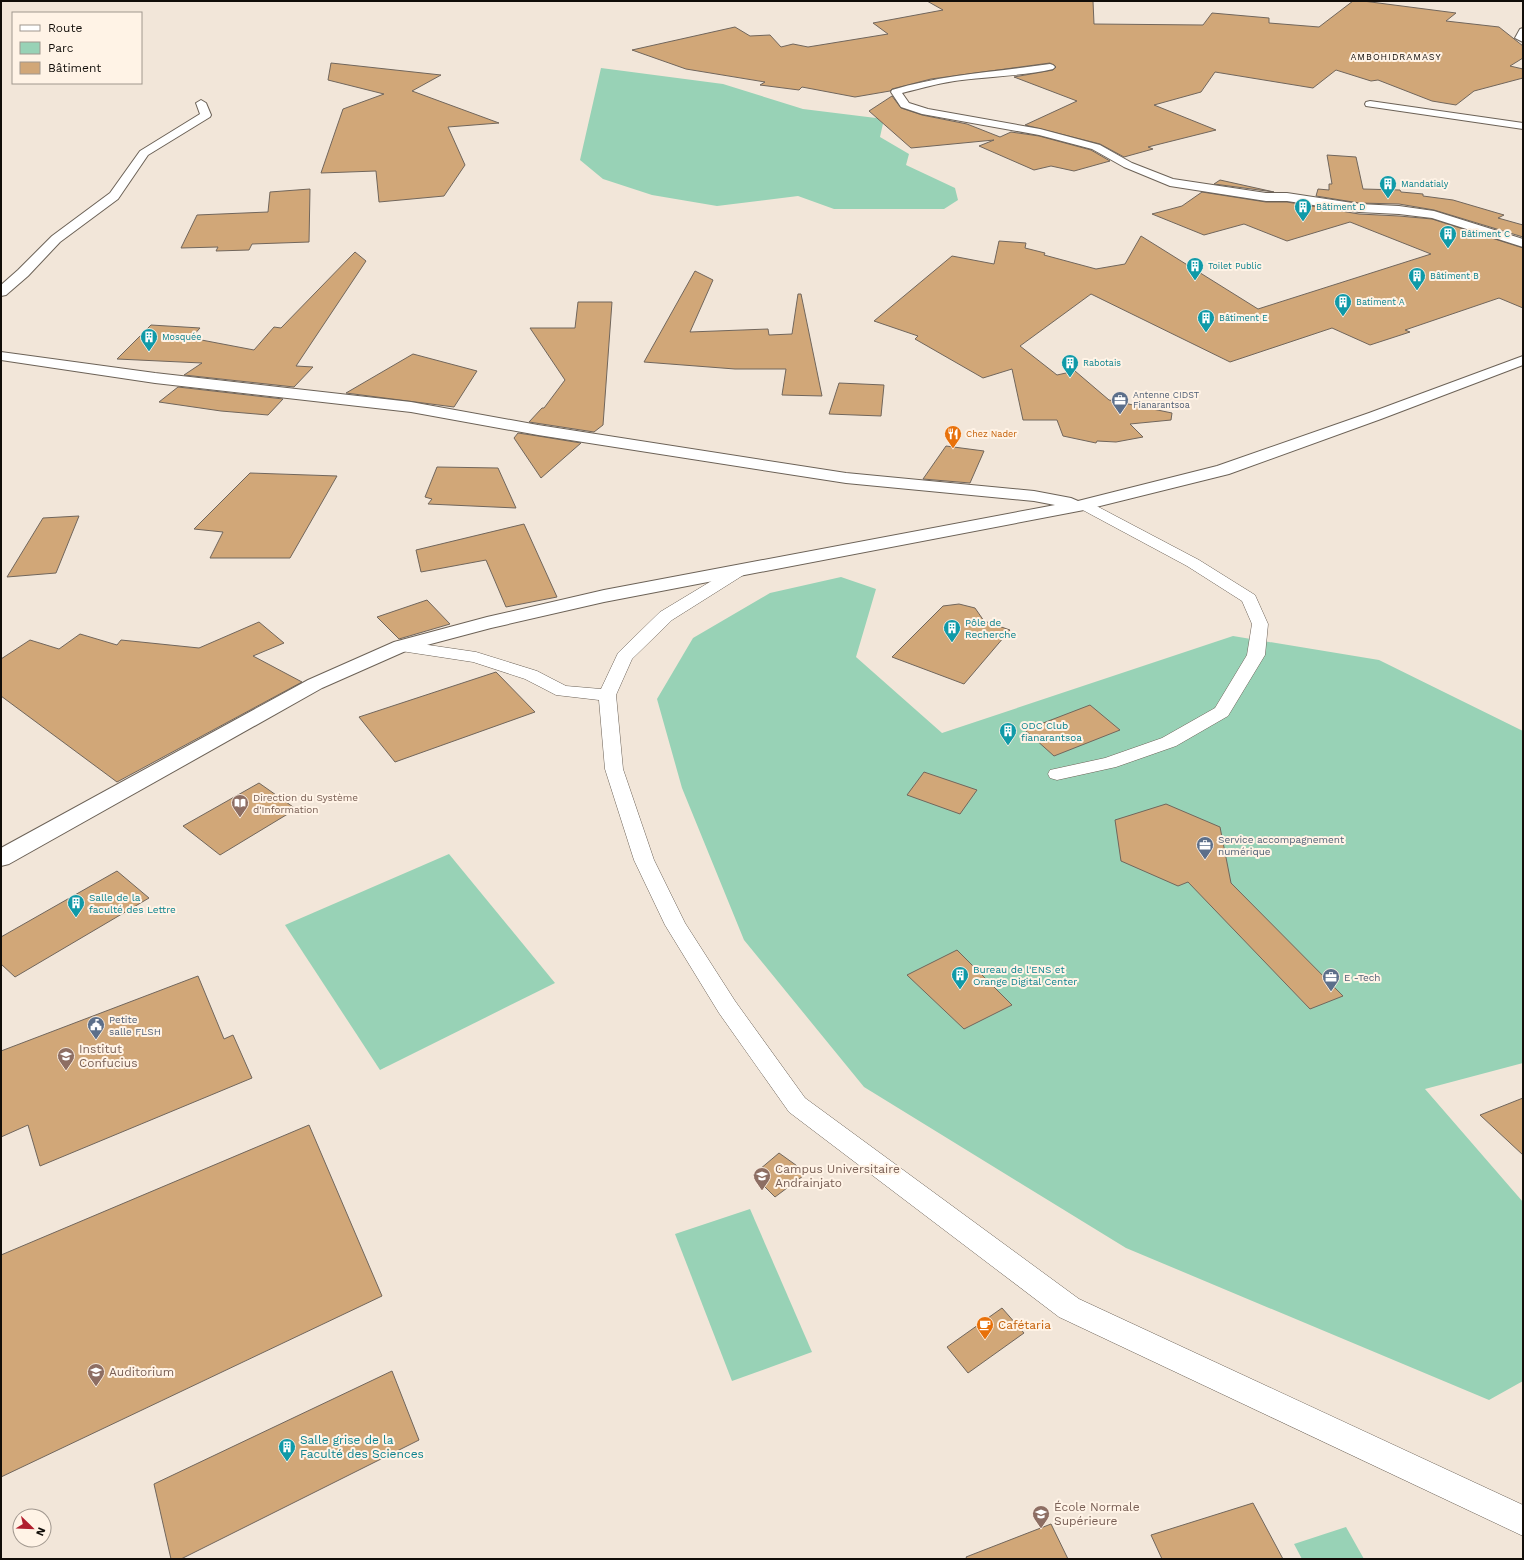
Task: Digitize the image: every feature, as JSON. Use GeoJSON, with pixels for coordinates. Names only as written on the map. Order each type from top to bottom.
{"type":"FeatureCollection","features":[{"type":"Feature","properties":{"kind":"street"},"geometry":{"type":"LineString","coordinates":[[1523,31],[1520,38],[1523,39]]}},
{"type":"Feature","properties":{"kind":"street"},"geometry":{"type":"LineString","coordinates":[[1050,67],[994,75],[962,76],[923,84],[896,92],[905,105],[926,112],[1040,132],[1096,146],[1128,165],[1170,182],[1266,197],[1287,197],[1332,204],[1399,210],[1434,215],[1523,243]]}},
{"type":"Feature","properties":{"kind":"street"},"geometry":{"type":"LineString","coordinates":[[1,292],[23,273],[56,239],[114,196],[144,153],[206,115],[201,103]]}},
{"type":"Feature","properties":{"kind":"street"},"geometry":{"type":"LineString","coordinates":[[1370,104],[1523,126]]}},
{"type":"Feature","properties":{"kind":"street"},"geometry":{"type":"LineString","coordinates":[[1,356],[155,378],[411,407],[538,430],[846,478],[1034,496],[1084,506]]}},
{"type":"Feature","properties":{"kind":"street"},"geometry":{"type":"LineString","coordinates":[[1,858],[315,684],[401,646],[487,623],[604,596],[1084,506],[1223,470],[1375,416],[1523,360]]}},
{"type":"Feature","properties":{"kind":"lane"},"geometry":{"type":"LineString","coordinates":[[1057,774],[1109,763],[1169,742],[1222,712],[1256,655],[1260,624],[1249,598],[1193,563],[1084,506]]}},
{"type":"Feature","properties":{"kind":"lane"},"geometry":{"type":"LineString","coordinates":[[739,571],[666,616],[624,657],[607,695],[614,769],[644,860],[676,925],[727,1007],[797,1105],[1069,1308],[1523,1521]]}},
{"type":"Feature","properties":{"kind":"lane"},"geometry":{"type":"LineString","coordinates":[[401,646],[476,657],[532,675],[562,691],[607,695]]}},
{"type":"Feature","properties":{"kind":"green space"},"geometry":{"type":"Polygon","coordinates":[[[601,68],[723,84],[803,109],[884,119],[880,137],[909,154],[906,165],[955,188],[958,200],[944,209],[834,209],[798,196],[717,206],[652,195],[603,179],[580,160],[601,68]]]}},
{"type":"Feature","properties":{"kind":"green space"},"geometry":{"type":"Polygon","coordinates":[[[841,577],[876,589],[856,657],[942,733],[1233,636],[1379,660],[1523,731],[1523,1063],[1425,1089],[1523,1202],[1523,1381],[1489,1400],[1126,1248],[864,1087],[744,940],[682,788],[657,699],[693,638],[770,593],[841,577]]]}},
{"type":"Feature","properties":{"kind":"green space"},"geometry":{"type":"Polygon","coordinates":[[[449,854],[555,983],[380,1070],[285,925],[449,854]]]}},
{"type":"Feature","properties":{"kind":"green space"},"geometry":{"type":"Polygon","coordinates":[[[750,1209],[812,1352],[732,1381],[675,1234],[750,1209]]]}},
{"type":"Feature","properties":{"kind":"green space"},"geometry":{"type":"Polygon","coordinates":[[[1346,1527],[1364,1559],[1302,1559],[1294,1544],[1346,1527]]]}},
{"type":"Feature","properties":{"kind":"building"},"geometry":{"type":"Polygon","coordinates":[[[927,1],[1093,1],[1094,24],[1203,25],[1212,13],[1269,18],[1269,23],[1319,27],[1353,1],[1456,13],[1446,21],[1499,27],[1523,46],[1523,58],[1510,66],[1523,69],[1523,78],[1474,91],[1456,105],[1432,101],[1378,80],[1371,81],[1336,70],[1313,88],[1215,72],[1201,92],[1154,105],[1216,130],[1148,147],[1153,149],[1124,157],[1100,144],[1025,125],[1077,101],[1014,77],[1053,70],[1056,67],[1050,63],[931,79],[892,89],[890,91],[855,97],[802,87],[799,90],[760,85],[765,82],[686,69],[632,50],[735,27],[750,36],[770,35],[781,47],[793,44],[808,47],[888,34],[873,23],[943,10],[927,1]]]}},
{"type":"Feature","properties":{"kind":"building"},"geometry":{"type":"Polygon","coordinates":[[[331,63],[441,75],[412,91],[499,123],[448,127],[465,165],[444,196],[379,202],[376,171],[321,173],[343,109],[384,94],[328,80],[331,63]]]}},
{"type":"Feature","properties":{"kind":"building"},"geometry":{"type":"Polygon","coordinates":[[[892,96],[901,108],[922,115],[967,124],[1000,137],[1011,132],[1039,136],[1091,150],[1110,161],[1074,171],[1051,166],[1034,170],[979,146],[994,140],[911,148],[869,111],[892,96]]]}},
{"type":"Feature","properties":{"kind":"building"},"geometry":{"type":"Polygon","coordinates":[[[1327,155],[1356,157],[1363,189],[1400,190],[1401,192],[1423,194],[1423,196],[1453,200],[1504,215],[1498,218],[1523,225],[1523,237],[1434,210],[1399,204],[1359,203],[1316,196],[1318,189],[1329,190],[1329,184],[1332,184],[1327,155]]]}},
{"type":"Feature","properties":{"kind":"building"},"geometry":{"type":"Polygon","coordinates":[[[1220,180],[1274,192],[1214,184],[1220,180]]]}},
{"type":"Feature","properties":{"kind":"building"},"geometry":{"type":"Polygon","coordinates":[[[310,189],[309,242],[252,244],[249,250],[216,251],[218,247],[181,248],[197,215],[268,212],[270,192],[310,189]]]}},
{"type":"Feature","properties":{"kind":"building"},"geometry":{"type":"Polygon","coordinates":[[[1202,192],[1266,202],[1287,202],[1359,214],[1432,219],[1523,248],[1523,308],[1499,298],[1405,330],[1410,332],[1370,345],[1332,328],[1230,362],[1091,294],[1020,346],[1057,375],[1075,371],[1109,400],[1172,413],[1171,420],[1130,424],[1143,437],[1116,442],[1097,441],[1096,443],[1063,436],[1057,420],[1023,420],[1012,369],[983,378],[915,339],[918,336],[874,321],[952,256],[994,264],[999,241],[1026,243],[1025,248],[1045,253],[1044,255],[1096,269],[1125,264],[1141,236],[1258,309],[1431,254],[1350,222],[1287,241],[1244,224],[1204,235],[1152,214],[1182,206],[1202,192]]]}},
{"type":"Feature","properties":{"kind":"building"},"geometry":{"type":"Polygon","coordinates":[[[355,252],[366,261],[296,366],[313,367],[294,387],[184,375],[202,363],[117,359],[151,325],[200,328],[191,338],[254,350],[274,327],[281,328],[355,252]]]}},
{"type":"Feature","properties":{"kind":"building"},"geometry":{"type":"Polygon","coordinates":[[[695,271],[713,280],[690,332],[768,329],[769,335],[792,334],[798,294],[801,294],[822,396],[782,395],[786,369],[735,369],[644,362],[695,271]]]}},
{"type":"Feature","properties":{"kind":"building"},"geometry":{"type":"Polygon","coordinates":[[[578,302],[612,302],[603,425],[594,432],[529,422],[542,408],[544,408],[565,380],[530,328],[575,328],[578,302]]]}},
{"type":"Feature","properties":{"kind":"building"},"geometry":{"type":"Polygon","coordinates":[[[413,354],[477,371],[454,407],[346,393],[413,354]]]}},
{"type":"Feature","properties":{"kind":"building"},"geometry":{"type":"Polygon","coordinates":[[[839,383],[884,385],[881,416],[829,414],[839,383]]]}},
{"type":"Feature","properties":{"kind":"building"},"geometry":{"type":"Polygon","coordinates":[[[178,387],[283,399],[268,415],[221,411],[159,402],[178,387]]]}},
{"type":"Feature","properties":{"kind":"building"},"geometry":{"type":"Polygon","coordinates":[[[518,433],[581,443],[541,478],[514,438],[518,433]]]}},
{"type":"Feature","properties":{"kind":"building"},"geometry":{"type":"Polygon","coordinates":[[[946,446],[984,451],[970,483],[923,479],[946,446]]]}},
{"type":"Feature","properties":{"kind":"building"},"geometry":{"type":"Polygon","coordinates":[[[437,467],[498,468],[516,508],[428,504],[432,499],[425,497],[437,467]]]}},
{"type":"Feature","properties":{"kind":"building"},"geometry":{"type":"Polygon","coordinates":[[[250,473],[337,476],[290,558],[210,558],[223,532],[194,529],[250,473]]]}},
{"type":"Feature","properties":{"kind":"building"},"geometry":{"type":"Polygon","coordinates":[[[79,516],[56,573],[7,577],[43,518],[79,516]]]}},
{"type":"Feature","properties":{"kind":"building"},"geometry":{"type":"Polygon","coordinates":[[[524,524],[557,597],[506,607],[486,560],[421,572],[416,550],[524,524]]]}},
{"type":"Feature","properties":{"kind":"building"},"geometry":{"type":"Polygon","coordinates":[[[427,600],[450,624],[399,639],[377,617],[427,600]]]}},
{"type":"Feature","properties":{"kind":"building","name":"Pôle de Recherche"},"geometry":{"type":"Polygon","coordinates":[[[959,604],[975,608],[984,621],[1010,630],[964,684],[892,657],[943,606],[959,604]]]}},
{"type":"Feature","properties":{"kind":"building"},"geometry":{"type":"Polygon","coordinates":[[[259,622],[284,643],[253,656],[302,682],[117,782],[1,696],[1,659],[30,640],[59,649],[80,634],[117,645],[121,640],[199,648],[259,622]]]}},
{"type":"Feature","properties":{"kind":"building"},"geometry":{"type":"Polygon","coordinates":[[[496,672],[535,712],[395,762],[359,717],[496,672]]]}},
{"type":"Feature","properties":{"kind":"building"},"geometry":{"type":"Polygon","coordinates":[[[1090,705],[1120,730],[1054,756],[1025,730],[1090,705]]]}},
{"type":"Feature","properties":{"kind":"building"},"geometry":{"type":"Polygon","coordinates":[[[924,772],[977,790],[960,814],[907,795],[924,772]]]}},
{"type":"Feature","properties":{"kind":"building","name":"Direction du Système d'Information"},"geometry":{"type":"Polygon","coordinates":[[[259,783],[296,809],[220,855],[183,826],[259,783]]]}},
{"type":"Feature","properties":{"kind":"building"},"geometry":{"type":"Polygon","coordinates":[[[1166,804],[1220,827],[1231,883],[1343,996],[1310,1009],[1188,882],[1178,886],[1121,861],[1115,820],[1166,804]]]}},
{"type":"Feature","properties":{"kind":"building","name":"Salle de la faculté des Lettre"},"geometry":{"type":"Polygon","coordinates":[[[117,871],[149,898],[15,977],[1,964],[1,937],[117,871]]]}},
{"type":"Feature","properties":{"kind":"building","name":"Bureau de l'ENS et Orange Digital Center"},"geometry":{"type":"Polygon","coordinates":[[[957,950],[1012,1005],[964,1029],[907,975],[957,950]]]}},
{"type":"Feature","properties":{"kind":"building"},"geometry":{"type":"Polygon","coordinates":[[[198,976],[224,1039],[233,1035],[252,1078],[40,1166],[28,1125],[1,1137],[1,1051],[198,976]]]}},
{"type":"Feature","properties":{"kind":"building"},"geometry":{"type":"Polygon","coordinates":[[[1523,1098],[1523,1155],[1480,1115],[1523,1098]]]}},
{"type":"Feature","properties":{"kind":"building","name":"Auditorium"},"geometry":{"type":"Polygon","coordinates":[[[309,1125],[382,1296],[1,1477],[1,1255],[309,1125]]]}},
{"type":"Feature","properties":{"kind":"building"},"geometry":{"type":"Polygon","coordinates":[[[779,1153],[807,1173],[775,1197],[753,1175],[779,1153]]]}},
{"type":"Feature","properties":{"kind":"building","name":"Cafétaria"},"geometry":{"type":"Polygon","coordinates":[[[1002,1308],[1024,1333],[968,1373],[947,1347],[1002,1308]]]}},
{"type":"Feature","properties":{"kind":"building","name":"Salle grise de la Faculté des Sciences"},"geometry":{"type":"Polygon","coordinates":[[[392,1371],[419,1440],[181,1559],[171,1559],[154,1484],[392,1371]]]}},
{"type":"Feature","properties":{"kind":"building"},"geometry":{"type":"Polygon","coordinates":[[[1253,1503],[1283,1559],[1162,1559],[1151,1535],[1253,1503]]]}},
{"type":"Feature","properties":{"kind":"building"},"geometry":{"type":"Polygon","coordinates":[[[1051,1524],[1068,1559],[967,1559],[966,1557],[1051,1524]]]}},
{"type":"Feature","properties":{"kind":"place","name":"Mandatialy"},"geometry":{"type":"Point","coordinates":[1388,199]}},
{"type":"Feature","properties":{"kind":"place","name":"Bâtiment D"},"geometry":{"type":"Point","coordinates":[1303,222]}},
{"type":"Feature","properties":{"kind":"place","name":"Bâtiment C"},"geometry":{"type":"Point","coordinates":[1448,249]}},
{"type":"Feature","properties":{"kind":"place","name":"Toilet Public"},"geometry":{"type":"Point","coordinates":[1195,281]}},
{"type":"Feature","properties":{"kind":"place","name":"Bâtiment B"},"geometry":{"type":"Point","coordinates":[1417,291]}},
{"type":"Feature","properties":{"kind":"place","name":"Batiment A"},"geometry":{"type":"Point","coordinates":[1343,317]}},
{"type":"Feature","properties":{"kind":"place","name":"Bâtiment E"},"geometry":{"type":"Point","coordinates":[1206,333]}},
{"type":"Feature","properties":{"kind":"place","name":"Mosquée"},"geometry":{"type":"Point","coordinates":[149,352]}},
{"type":"Feature","properties":{"kind":"place","name":"Rabotais"},"geometry":{"type":"Point","coordinates":[1070,378]}},
{"type":"Feature","properties":{"kind":"place","name":"Antenne CIDST Fianarantsoa"},"geometry":{"type":"Point","coordinates":[1120,415]}},
{"type":"Feature","properties":{"kind":"place","name":"Chez Nader"},"geometry":{"type":"Point","coordinates":[953,449]}},
{"type":"Feature","properties":{"kind":"place","name":"Pôle de Recherche"},"geometry":{"type":"Point","coordinates":[952,643]}},
{"type":"Feature","properties":{"kind":"place","name":"ODC Club fianarantsoa"},"geometry":{"type":"Point","coordinates":[1008,746]}},
{"type":"Feature","properties":{"kind":"place","name":"Direction du Système d'Information"},"geometry":{"type":"Point","coordinates":[240,818]}},
{"type":"Feature","properties":{"kind":"place","name":"Service accompagnement numérique"},"geometry":{"type":"Point","coordinates":[1205,860]}},
{"type":"Feature","properties":{"kind":"place","name":"Salle de la faculté des Lettre"},"geometry":{"type":"Point","coordinates":[76,918]}},
{"type":"Feature","properties":{"kind":"place","name":"Bureau de l'ENS et Orange Digital Center"},"geometry":{"type":"Point","coordinates":[960,990]}},
{"type":"Feature","properties":{"kind":"place","name":"E -Tech"},"geometry":{"type":"Point","coordinates":[1331,992]}},
{"type":"Feature","properties":{"kind":"place","name":"Petite salle FLSH"},"geometry":{"type":"Point","coordinates":[96,1040]}},
{"type":"Feature","properties":{"kind":"place","name":"Institut Confucius"},"geometry":{"type":"Point","coordinates":[66,1071]}},
{"type":"Feature","properties":{"kind":"place","name":"Campus Universitaire Andrainjato"},"geometry":{"type":"Point","coordinates":[762,1191]}},
{"type":"Feature","properties":{"kind":"place","name":"Cafétaria"},"geometry":{"type":"Point","coordinates":[985,1340]}},
{"type":"Feature","properties":{"kind":"place","name":"Auditorium"},"geometry":{"type":"Point","coordinates":[96,1387]}},
{"type":"Feature","properties":{"kind":"place","name":"Salle grise de la Faculté des Sciences"},"geometry":{"type":"Point","coordinates":[287,1462]}},
{"type":"Feature","properties":{"kind":"place","name":"École Normale Supérieure"},"geometry":{"type":"Point","coordinates":[1041,1529]}},
{"type":"Feature","properties":{"kind":"district","name":"AMBOHIDRAMASY"},"geometry":{"type":"Point","coordinates":[1396,57]}}]}
